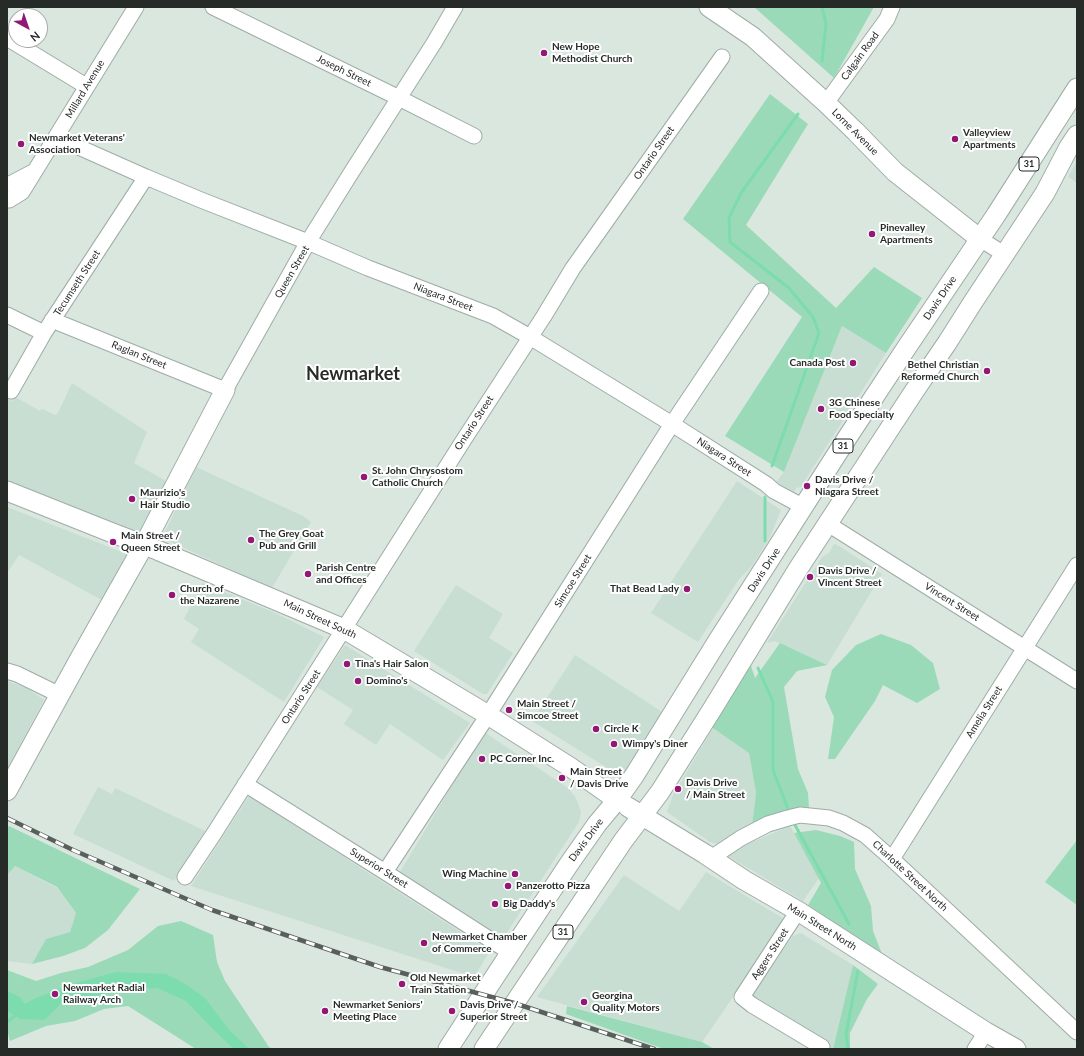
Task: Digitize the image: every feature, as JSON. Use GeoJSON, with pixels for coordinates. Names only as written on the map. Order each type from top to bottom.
{"type":"FeatureCollection","features":[{"type":"Feature","properties":{"kind":"main road","name":"Lorne Avenue"},"geometry":{"type":"LineString","coordinates":[[709,7],[753,37],[826,103],[895,172],[980,239]]}},
{"type":"Feature","properties":{"kind":"main road","name":"Davis Drive"},"geometry":{"type":"LineString","coordinates":[[484,1049],[623,841],[634,776],[717,642],[890,372],[996,215],[1077,88]]}},
{"type":"Feature","properties":{"kind":"main road","name":"Davis Drive"},"geometry":{"type":"LineString","coordinates":[[448,1049],[597,824],[629,807],[668,779],[798,569],[1044,193],[1077,135]]}},
{"type":"Feature","properties":{"kind":"main road","name":"Queen Street"},"geometry":{"type":"LineString","coordinates":[[9,787],[144,545],[225,390]]}},
{"type":"Feature","properties":{"kind":"main road","name":"Main Street South"},"geometry":{"type":"LineString","coordinates":[[7,491],[212,572],[344,629],[488,715],[570,767],[629,807]]}},
{"type":"Feature","properties":{"kind":"main road","name":"Main Street North"},"geometry":{"type":"LineString","coordinates":[[629,807],[744,880],[798,911],[986,1032],[1016,1049]]}},
{"type":"Feature","properties":{"kind":"street","name":"Millard Avenue"},"geometry":{"type":"LineString","coordinates":[[7,200],[22,192],[136,7]]}},
{"type":"Feature","properties":{"kind":"street","name":"Joseph Street"},"geometry":{"type":"LineString","coordinates":[[213,7],[474,136]]}},
{"type":"Feature","properties":{"kind":"street","name":"Queen Street"},"geometry":{"type":"LineString","coordinates":[[225,390],[308,242],[434,43],[455,7]]}},
{"type":"Feature","properties":{"kind":"street","name":"Calgain Road"},"geometry":{"type":"LineString","coordinates":[[826,103],[887,19],[892,7]]}},
{"type":"Feature","properties":{"kind":"street"},"geometry":{"type":"LineString","coordinates":[[7,38],[86,86]]}},
{"type":"Feature","properties":{"kind":"street","name":"Ontario Street"},"geometry":{"type":"LineString","coordinates":[[185,877],[573,268],[722,57]]}},
{"type":"Feature","properties":{"kind":"street","name":"Niagara Street"},"geometry":{"type":"LineString","coordinates":[[56,138],[146,178],[308,242],[368,268],[493,316],[672,424],[766,484],[774,491],[804,507]]}},
{"type":"Feature","properties":{"kind":"street","name":"Millard Avenue"},"geometry":{"type":"LineString","coordinates":[[7,184],[12,183],[34,171]]}},
{"type":"Feature","properties":{"kind":"street","name":"Tecumseth Street"},"geometry":{"type":"LineString","coordinates":[[11,391],[52,320],[146,178]]}},
{"type":"Feature","properties":{"kind":"street","name":"Lorne Avenue"},"geometry":{"type":"LineString","coordinates":[[980,239],[1004,254]]}},
{"type":"Feature","properties":{"kind":"street","name":"Simcoe Street"},"geometry":{"type":"LineString","coordinates":[[385,872],[488,715],[672,424],[761,291]]}},
{"type":"Feature","properties":{"kind":"street"},"geometry":{"type":"LineString","coordinates":[[7,315],[44,333]]}},
{"type":"Feature","properties":{"kind":"street","name":"Raglan Street"},"geometry":{"type":"LineString","coordinates":[[52,320],[225,390]]}},
{"type":"Feature","properties":{"kind":"street","name":"Vincent Street"},"geometry":{"type":"LineString","coordinates":[[828,524],[1077,680]]}},
{"type":"Feature","properties":{"kind":"street","name":"Amelia Street"},"geometry":{"type":"LineString","coordinates":[[892,859],[1077,565]]}},
{"type":"Feature","properties":{"kind":"street"},"geometry":{"type":"LineString","coordinates":[[7,671],[17,674],[60,695]]}},
{"type":"Feature","properties":{"kind":"street","name":"Superior Street"},"geometry":{"type":"LineString","coordinates":[[245,784],[511,953]]}},
{"type":"Feature","properties":{"kind":"street","name":"Charlotte Street North"},"geometry":{"type":"LineString","coordinates":[[711,858],[741,838],[768,824],[788,818],[800,815],[829,818],[843,823],[864,834],[892,859],[1077,1032]]}},
{"type":"Feature","properties":{"kind":"street","name":"Aggers Street"},"geometry":{"type":"LineString","coordinates":[[798,911],[742,997],[752,1005],[822,1047]]}},
{"type":"Feature","properties":{"kind":"street"},"geometry":{"type":"LineString","coordinates":[[975,1049],[986,1032]]}},
{"type":"Feature","properties":{"kind":"shaded area"},"geometry":{"type":"Polygon","coordinates":[[[754,7],[874,7],[834,78],[754,7]]]}},
{"type":"Feature","properties":{"kind":"shaded area"},"geometry":{"type":"Polygon","coordinates":[[[770,94],[808,124],[746,225],[836,308],[874,267],[922,298],[886,353],[842,326],[784,472],[725,436],[802,317],[683,219],[770,94]]]}},
{"type":"Feature","properties":{"kind":"shaded area"},"geometry":{"type":"Polygon","coordinates":[[[1077,161],[1077,183],[1068,177],[1077,161]]]}},
{"type":"Feature","properties":{"kind":"shaded area"},"geometry":{"type":"Polygon","coordinates":[[[842,326],[886,353],[800,488],[797,487],[794,492],[776,482],[784,472],[842,326]]]}},
{"type":"Feature","properties":{"kind":"shaded area"},"geometry":{"type":"Polygon","coordinates":[[[72,383],[147,432],[134,463],[166,481],[155,504],[144,534],[7,482],[7,399],[12,401],[15,397],[40,411],[42,409],[55,415],[58,413],[72,383]]]}},
{"type":"Feature","properties":{"kind":"shaded area"},"geometry":{"type":"Polygon","coordinates":[[[196,467],[303,516],[311,522],[272,588],[162,538],[196,467]]]}},
{"type":"Feature","properties":{"kind":"shaded area"},"geometry":{"type":"Polygon","coordinates":[[[737,481],[781,510],[770,537],[752,566],[739,579],[698,642],[651,613],[737,481]]]}},
{"type":"Feature","properties":{"kind":"shaded area"},"geometry":{"type":"Polygon","coordinates":[[[7,507],[127,554],[102,600],[19,555],[7,573],[7,507]]]}},
{"type":"Feature","properties":{"kind":"shaded area"},"geometry":{"type":"Polygon","coordinates":[[[834,544],[882,574],[827,665],[774,641],[767,643],[822,557],[829,553],[834,544]]]}},
{"type":"Feature","properties":{"kind":"shaded area"},"geometry":{"type":"Polygon","coordinates":[[[202,583],[273,612],[324,637],[284,702],[191,642],[199,629],[184,619],[202,583]]]}},
{"type":"Feature","properties":{"kind":"shaded area"},"geometry":{"type":"Polygon","coordinates":[[[456,585],[503,614],[489,638],[513,653],[487,694],[483,694],[414,651],[456,585]]]}},
{"type":"Feature","properties":{"kind":"shaded area"},"geometry":{"type":"Polygon","coordinates":[[[881,634],[911,645],[933,663],[940,689],[917,703],[883,685],[875,701],[835,759],[828,759],[834,717],[825,697],[832,670],[856,645],[881,634]]]}},
{"type":"Feature","properties":{"kind":"shaded area"},"geometry":{"type":"Polygon","coordinates":[[[780,643],[827,665],[797,671],[784,687],[798,769],[808,793],[809,808],[782,818],[752,826],[756,793],[749,753],[707,724],[749,660],[755,678],[780,643]]]}},
{"type":"Feature","properties":{"kind":"shaded area"},"geometry":{"type":"Polygon","coordinates":[[[345,645],[470,723],[443,760],[390,724],[376,745],[344,724],[353,710],[317,687],[345,645]]]}},
{"type":"Feature","properties":{"kind":"shaded area"},"geometry":{"type":"Polygon","coordinates":[[[575,655],[662,712],[622,777],[532,721],[575,655]]]}},
{"type":"Feature","properties":{"kind":"shaded area"},"geometry":{"type":"Polygon","coordinates":[[[7,681],[27,688],[44,700],[7,770],[7,681]]]}},
{"type":"Feature","properties":{"kind":"shaded area"},"geometry":{"type":"Polygon","coordinates":[[[713,728],[749,753],[756,793],[752,826],[721,845],[710,842],[667,812],[673,795],[713,728]]]}},
{"type":"Feature","properties":{"kind":"shaded area"},"geometry":{"type":"Polygon","coordinates":[[[484,732],[568,788],[576,798],[581,812],[579,822],[502,940],[400,872],[484,732]]]}},
{"type":"Feature","properties":{"kind":"shaded area"},"geometry":{"type":"Polygon","coordinates":[[[98,787],[112,794],[115,788],[205,831],[174,881],[73,834],[98,787]]]}},
{"type":"Feature","properties":{"kind":"shaded area"},"geometry":{"type":"Polygon","coordinates":[[[249,796],[490,951],[474,977],[191,886],[249,796]]]}},
{"type":"Feature","properties":{"kind":"shaded area"},"geometry":{"type":"Polygon","coordinates":[[[9,826],[140,889],[108,930],[85,948],[63,956],[32,964],[46,939],[70,932],[76,913],[57,887],[15,866],[7,875],[7,829],[9,826]]]}},
{"type":"Feature","properties":{"kind":"shaded area"},"geometry":{"type":"Polygon","coordinates":[[[790,826],[819,878],[803,901],[728,856],[738,848],[790,826]]]}},
{"type":"Feature","properties":{"kind":"shaded area"},"geometry":{"type":"Polygon","coordinates":[[[816,830],[840,836],[854,842],[855,869],[871,906],[873,931],[882,954],[808,905],[821,883],[794,833],[816,830]]]}},
{"type":"Feature","properties":{"kind":"shaded area"},"geometry":{"type":"Polygon","coordinates":[[[1077,840],[1077,905],[1045,882],[1077,840]]]}},
{"type":"Feature","properties":{"kind":"shaded area"},"geometry":{"type":"Polygon","coordinates":[[[7,862],[57,888],[76,913],[70,932],[47,939],[32,964],[7,961],[7,862]]]}},
{"type":"Feature","properties":{"kind":"shaded area"},"geometry":{"type":"Polygon","coordinates":[[[706,872],[786,920],[702,1042],[537,997],[624,875],[679,911],[706,872]]]}},
{"type":"Feature","properties":{"kind":"shaded area"},"geometry":{"type":"Polygon","coordinates":[[[181,921],[213,935],[217,962],[225,981],[269,1047],[273,1049],[196,1049],[128,1006],[104,1009],[75,1021],[46,1026],[10,1041],[7,1030],[7,970],[36,981],[61,973],[88,967],[128,950],[158,926],[181,921]]]}},
{"type":"Feature","properties":{"kind":"shaded area"},"geometry":{"type":"Polygon","coordinates":[[[801,933],[853,965],[833,1049],[751,997],[793,936],[801,933]]]}},
{"type":"Feature","properties":{"kind":"shaded area"},"geometry":{"type":"Polygon","coordinates":[[[853,965],[878,984],[867,999],[850,1033],[850,1049],[833,1049],[853,965]]]}},
{"type":"Feature","properties":{"kind":"shaded area"},"geometry":{"type":"Polygon","coordinates":[[[116,972],[166,974],[184,983],[205,998],[230,1031],[250,1049],[234,1049],[186,1001],[157,988],[115,991],[83,1000],[65,999],[44,1020],[20,1019],[7,1011],[7,991],[20,997],[25,1004],[36,998],[79,982],[116,972]]]}},
{"type":"Feature","properties":{"kind":"shaded area"},"geometry":{"type":"Polygon","coordinates":[[[567,1006],[702,1042],[714,1049],[664,1049],[566,1014],[567,1006]]]}},
{"type":"Feature","properties":{"kind":"waterway"},"geometry":{"type":"LineString","coordinates":[[822,7],[826,24],[822,61]]}},
{"type":"Feature","properties":{"kind":"waterway"},"geometry":{"type":"LineString","coordinates":[[772,466],[819,333],[813,317],[789,288],[730,242],[729,218],[741,193],[798,114]]}},
{"type":"Feature","properties":{"kind":"waterway"},"geometry":{"type":"LineString","coordinates":[[765,497],[765,541]]}},
{"type":"Feature","properties":{"kind":"waterway"},"geometry":{"type":"LineString","coordinates":[[758,668],[773,702],[773,770],[788,809]]}},
{"type":"Feature","properties":{"kind":"waterway"},"geometry":{"type":"LineString","coordinates":[[795,825],[849,924]]}},
{"type":"Feature","properties":{"kind":"waterway"},"geometry":{"type":"LineString","coordinates":[[848,1049],[846,1034],[858,971]]}},
{"type":"Feature","properties":{"kind":"waterway"},"geometry":{"type":"LineString","coordinates":[[7,1022],[18,1013]]}},
{"type":"Feature","properties":{"kind":"railway"},"geometry":{"type":"LineString","coordinates":[[7,818],[73,850],[212,910],[380,967],[514,1003],[654,1049]]}},
{"type":"Feature","properties":{"kind":"place","name":"New Hope Methodist Church"},"geometry":{"type":"Point","coordinates":[544,53]}},
{"type":"Feature","properties":{"kind":"place","name":"Valleyview Apartments"},"geometry":{"type":"Point","coordinates":[955,139]}},
{"type":"Feature","properties":{"kind":"place","name":"Newmarket Veterans' Association"},"geometry":{"type":"Point","coordinates":[21,144]}},
{"type":"Feature","properties":{"kind":"place","name":"Pinevalley Apartments"},"geometry":{"type":"Point","coordinates":[872,234]}},
{"type":"Feature","properties":{"kind":"place","name":"Canada Post"},"geometry":{"type":"Point","coordinates":[853,363]}},
{"type":"Feature","properties":{"kind":"place","name":"Bethel Christian Reformed Church"},"geometry":{"type":"Point","coordinates":[987,371]}},
{"type":"Feature","properties":{"kind":"place","name":"3G Chinese Food Specialty"},"geometry":{"type":"Point","coordinates":[821,409]}},
{"type":"Feature","properties":{"kind":"place","name":"St. John Chrysostom Catholic Church"},"geometry":{"type":"Point","coordinates":[364,477]}},
{"type":"Feature","properties":{"kind":"place","name":"Davis Drive / Niagara Street"},"geometry":{"type":"Point","coordinates":[807,486]}},
{"type":"Feature","properties":{"kind":"place","name":"Maurizio's Hair Studio"},"geometry":{"type":"Point","coordinates":[132,499]}},
{"type":"Feature","properties":{"kind":"place","name":"The Grey Goat Pub and Grill"},"geometry":{"type":"Point","coordinates":[251,540]}},
{"type":"Feature","properties":{"kind":"place","name":"Main Street / Queen Street"},"geometry":{"type":"Point","coordinates":[113,542]}},
{"type":"Feature","properties":{"kind":"place","name":"Parish Centre and Offices"},"geometry":{"type":"Point","coordinates":[308,574]}},
{"type":"Feature","properties":{"kind":"place","name":"Davis Drive / Vincent Street"},"geometry":{"type":"Point","coordinates":[810,577]}},
{"type":"Feature","properties":{"kind":"place","name":"That Bead Lady"},"geometry":{"type":"Point","coordinates":[687,589]}},
{"type":"Feature","properties":{"kind":"place","name":"Church of the Nazarene"},"geometry":{"type":"Point","coordinates":[172,595]}},
{"type":"Feature","properties":{"kind":"place","name":"Tina's Hair Salon"},"geometry":{"type":"Point","coordinates":[347,664]}},
{"type":"Feature","properties":{"kind":"place","name":"Domino's"},"geometry":{"type":"Point","coordinates":[358,681]}},
{"type":"Feature","properties":{"kind":"place","name":"Main Street / Simcoe Street"},"geometry":{"type":"Point","coordinates":[509,710]}},
{"type":"Feature","properties":{"kind":"place","name":"Circle K"},"geometry":{"type":"Point","coordinates":[596,729]}},
{"type":"Feature","properties":{"kind":"place","name":"Wimpy's Diner"},"geometry":{"type":"Point","coordinates":[614,744]}},
{"type":"Feature","properties":{"kind":"place","name":"PC Corner Inc."},"geometry":{"type":"Point","coordinates":[482,759]}},
{"type":"Feature","properties":{"kind":"place","name":"Main Street / Davis Drive"},"geometry":{"type":"Point","coordinates":[562,778]}},
{"type":"Feature","properties":{"kind":"place","name":"Davis Drive / Main Street"},"geometry":{"type":"Point","coordinates":[678,789]}},
{"type":"Feature","properties":{"kind":"place","name":"Wing Machine"},"geometry":{"type":"Point","coordinates":[515,874]}},
{"type":"Feature","properties":{"kind":"place","name":"Panzerotto Pizza"},"geometry":{"type":"Point","coordinates":[508,886]}},
{"type":"Feature","properties":{"kind":"place","name":"Big Daddy's"},"geometry":{"type":"Point","coordinates":[495,904]}},
{"type":"Feature","properties":{"kind":"place","name":"Newmarket Chamber of Commerce"},"geometry":{"type":"Point","coordinates":[424,943]}},
{"type":"Feature","properties":{"kind":"place","name":"Old Newmarket Train Station"},"geometry":{"type":"Point","coordinates":[402,984]}},
{"type":"Feature","properties":{"kind":"place","name":"Newmarket Radial Railway Arch"},"geometry":{"type":"Point","coordinates":[55,994]}},
{"type":"Feature","properties":{"kind":"place","name":"Georgina Quality Motors"},"geometry":{"type":"Point","coordinates":[584,1002]}},
{"type":"Feature","properties":{"kind":"place","name":"Newmarket Seniors' Meeting Place"},"geometry":{"type":"Point","coordinates":[325,1011]}},
{"type":"Feature","properties":{"kind":"place","name":"Davis Drive / Superior Street"},"geometry":{"type":"Point","coordinates":[452,1011]}},
{"type":"Feature","properties":{"kind":"district","name":"Newmarket"},"geometry":{"type":"Point","coordinates":[353,374]}}]}
